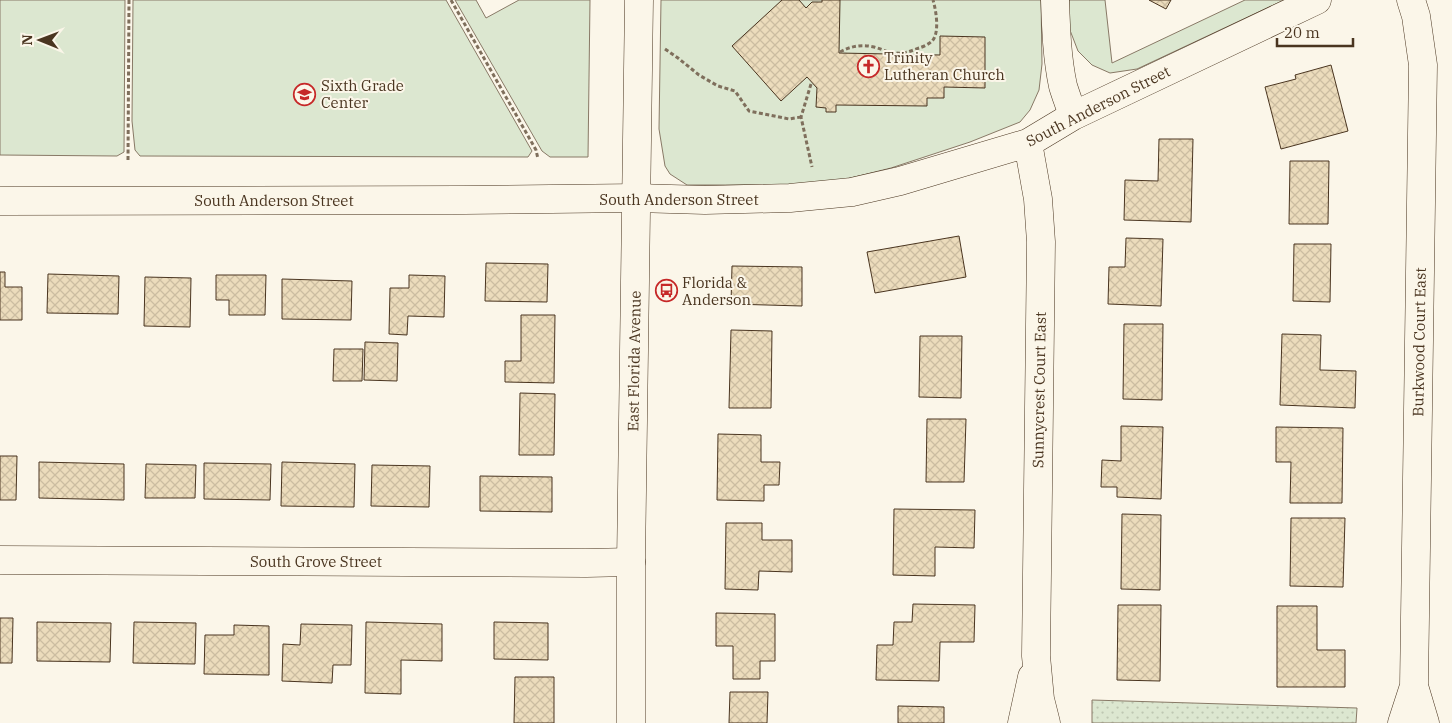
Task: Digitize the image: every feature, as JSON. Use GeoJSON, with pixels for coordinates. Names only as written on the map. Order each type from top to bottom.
{"type":"FeatureCollection","features":[{"type":"Feature","properties":{"kind":"street","name":"East Florida Avenue"},"geometry":{"type":"LineString","coordinates":[[631,723],[631,562],[639,0]]}},
{"type":"Feature","properties":{"kind":"street"},"geometry":{"type":"LineString","coordinates":[[1055,0],[1061,75],[1073,116]]}},
{"type":"Feature","properties":{"kind":"street","name":"South Anderson Street"},"geometry":{"type":"LineString","coordinates":[[0,201],[636,198],[705,200],[790,198],[852,192],[900,181],[1028,143],[1073,116],[1317,0]]}},
{"type":"Feature","properties":{"kind":"street","name":"Burkwood Court East"},"geometry":{"type":"LineString","coordinates":[[1402,723],[1414,686],[1423,65],[1416,16],[1411,0]]}},
{"type":"Feature","properties":{"kind":"street","name":"Sunnycrest Court East"},"geometry":{"type":"LineString","coordinates":[[1028,143],[1038,199],[1041,242],[1036,656],[1040,698],[1046,723]]}},
{"type":"Feature","properties":{"kind":"street","name":"South Grove Street"},"geometry":{"type":"LineString","coordinates":[[0,560],[631,562]]}},
{"type":"Feature","properties":{"kind":"street","name":"Sunnycrest Court East"},"geometry":{"type":"LineString","coordinates":[[1022,723],[1031,686],[1036,638]]}},
{"type":"Feature","properties":{"kind":"street","name":"Burkwood Court East"},"geometry":{"type":"LineString","coordinates":[[1414,686],[1425,723]]}},
{"type":"Feature","properties":{"kind":"path"},"geometry":{"type":"LineString","coordinates":[[128,160],[129,0]]}},
{"type":"Feature","properties":{"kind":"path"},"geometry":{"type":"LineString","coordinates":[[451,0],[536,150],[538,159]]}},
{"type":"Feature","properties":{"kind":"path"},"geometry":{"type":"LineString","coordinates":[[840,52],[850,47],[861,46],[874,47],[898,54],[910,52],[932,42],[936,36],[936,12],[932,0]]}},
{"type":"Feature","properties":{"kind":"path"},"geometry":{"type":"LineString","coordinates":[[662,48],[699,75],[718,86],[734,91],[749,111],[789,119],[801,117]]}},
{"type":"Feature","properties":{"kind":"path"},"geometry":{"type":"LineString","coordinates":[[811,84],[801,117],[812,167]]}},
{"type":"Feature","properties":{"kind":"green space"},"geometry":{"type":"Polygon","coordinates":[[[0,0],[125,0],[124,152],[117,156],[0,155],[0,0]]]}},
{"type":"Feature","properties":{"kind":"green space"},"geometry":{"type":"Polygon","coordinates":[[[133,0],[446,0],[532,151],[528,157],[140,156],[135,150],[132,121],[133,0]]]}},
{"type":"Feature","properties":{"kind":"green space"},"geometry":{"type":"Polygon","coordinates":[[[455,0],[476,0],[486,18],[519,0],[590,0],[588,157],[550,157],[542,151],[455,0]]]}},
{"type":"Feature","properties":{"kind":"green space"},"geometry":{"type":"Polygon","coordinates":[[[661,0],[1041,0],[1042,64],[1039,90],[1030,110],[1020,122],[970,142],[891,168],[838,181],[788,185],[687,185],[670,174],[665,166],[659,129],[661,0]]]}},
{"type":"Feature","properties":{"kind":"green space"},"geometry":{"type":"Polygon","coordinates":[[[1069,0],[1105,0],[1112,63],[1245,0],[1284,0],[1137,69],[1110,73],[1092,65],[1078,51],[1068,25],[1069,0]]]}},
{"type":"Feature","properties":{"kind":"green space"},"geometry":{"type":"Polygon","coordinates":[[[1092,700],[1357,708],[1356,723],[1092,723],[1092,700]]]}},
{"type":"Feature","properties":{"kind":"building","name":"Trinity Lutheran Church"},"geometry":{"type":"Polygon","coordinates":[[[782,0],[799,0],[806,8],[812,2],[840,0],[839,53],[940,55],[940,36],[985,37],[985,88],[944,87],[944,98],[927,98],[927,106],[836,105],[836,112],[826,112],[826,108],[816,107],[817,88],[807,77],[781,101],[732,46],[782,0]]]}},
{"type":"Feature","properties":{"kind":"building"},"geometry":{"type":"Polygon","coordinates":[[[1149,0],[1171,0],[1166,9],[1149,0]]]}},
{"type":"Feature","properties":{"kind":"building"},"geometry":{"type":"Polygon","coordinates":[[[1331,65],[1348,131],[1281,149],[1265,87],[1296,79],[1295,75],[1331,65]]]}},
{"type":"Feature","properties":{"kind":"building"},"geometry":{"type":"Polygon","coordinates":[[[1159,139],[1193,139],[1191,222],[1124,220],[1125,180],[1158,181],[1159,139]]]}},
{"type":"Feature","properties":{"kind":"building"},"geometry":{"type":"Polygon","coordinates":[[[1290,161],[1329,161],[1328,224],[1289,224],[1290,161]]]}},
{"type":"Feature","properties":{"kind":"building"},"geometry":{"type":"Polygon","coordinates":[[[959,236],[966,277],[875,293],[867,252],[959,236]]]}},
{"type":"Feature","properties":{"kind":"building"},"geometry":{"type":"Polygon","coordinates":[[[1126,238],[1163,239],[1161,306],[1108,304],[1109,267],[1125,267],[1126,238]]]}},
{"type":"Feature","properties":{"kind":"building"},"geometry":{"type":"Polygon","coordinates":[[[1294,244],[1331,244],[1330,302],[1293,301],[1294,244]]]}},
{"type":"Feature","properties":{"kind":"building"},"geometry":{"type":"Polygon","coordinates":[[[486,263],[548,264],[547,302],[485,301],[486,263]]]}},
{"type":"Feature","properties":{"kind":"building"},"geometry":{"type":"Polygon","coordinates":[[[732,266],[802,267],[802,306],[731,304],[732,266]]]}},
{"type":"Feature","properties":{"kind":"building"},"geometry":{"type":"Polygon","coordinates":[[[0,272],[5,272],[5,287],[22,287],[22,320],[0,320],[0,272]]]}},
{"type":"Feature","properties":{"kind":"building"},"geometry":{"type":"Polygon","coordinates":[[[48,274],[119,276],[118,314],[47,313],[48,274]]]}},
{"type":"Feature","properties":{"kind":"building"},"geometry":{"type":"Polygon","coordinates":[[[216,275],[266,275],[265,315],[229,315],[229,300],[216,300],[216,275]]]}},
{"type":"Feature","properties":{"kind":"building"},"geometry":{"type":"Polygon","coordinates":[[[409,275],[445,276],[444,317],[408,316],[407,335],[389,334],[390,288],[409,288],[409,275]]]}},
{"type":"Feature","properties":{"kind":"building"},"geometry":{"type":"Polygon","coordinates":[[[145,277],[191,278],[190,327],[144,326],[145,277]]]}},
{"type":"Feature","properties":{"kind":"building"},"geometry":{"type":"Polygon","coordinates":[[[282,279],[352,281],[351,320],[282,319],[282,279]]]}},
{"type":"Feature","properties":{"kind":"building"},"geometry":{"type":"Polygon","coordinates":[[[521,315],[555,315],[554,383],[505,382],[505,361],[521,361],[521,315]]]}},
{"type":"Feature","properties":{"kind":"building"},"geometry":{"type":"Polygon","coordinates":[[[1124,324],[1163,324],[1162,400],[1123,399],[1124,324]]]}},
{"type":"Feature","properties":{"kind":"building"},"geometry":{"type":"Polygon","coordinates":[[[731,330],[772,331],[771,408],[729,408],[731,330]]]}},
{"type":"Feature","properties":{"kind":"building"},"geometry":{"type":"Polygon","coordinates":[[[1282,334],[1321,335],[1320,370],[1356,371],[1355,408],[1280,405],[1282,334]]]}},
{"type":"Feature","properties":{"kind":"building"},"geometry":{"type":"Polygon","coordinates":[[[920,336],[962,336],[961,398],[919,397],[920,336]]]}},
{"type":"Feature","properties":{"kind":"building"},"geometry":{"type":"Polygon","coordinates":[[[365,342],[398,343],[397,381],[364,380],[365,342]]]}},
{"type":"Feature","properties":{"kind":"building"},"geometry":{"type":"Polygon","coordinates":[[[334,349],[363,349],[362,381],[333,381],[334,349]]]}},
{"type":"Feature","properties":{"kind":"building"},"geometry":{"type":"Polygon","coordinates":[[[520,393],[555,394],[554,455],[519,455],[520,393]]]}},
{"type":"Feature","properties":{"kind":"building"},"geometry":{"type":"Polygon","coordinates":[[[927,419],[966,419],[964,482],[926,482],[927,419]]]}},
{"type":"Feature","properties":{"kind":"building"},"geometry":{"type":"Polygon","coordinates":[[[1121,426],[1163,427],[1161,499],[1117,497],[1117,487],[1101,487],[1102,460],[1121,461],[1121,426]]]}},
{"type":"Feature","properties":{"kind":"building"},"geometry":{"type":"Polygon","coordinates":[[[1276,427],[1343,428],[1342,503],[1290,503],[1291,462],[1276,462],[1276,427]]]}},
{"type":"Feature","properties":{"kind":"building"},"geometry":{"type":"Polygon","coordinates":[[[718,434],[761,435],[761,462],[780,462],[779,485],[764,485],[764,501],[717,500],[718,434]]]}},
{"type":"Feature","properties":{"kind":"building"},"geometry":{"type":"Polygon","coordinates":[[[0,456],[17,456],[16,500],[0,500],[0,456]]]}},
{"type":"Feature","properties":{"kind":"building"},"geometry":{"type":"Polygon","coordinates":[[[39,462],[124,464],[124,500],[39,498],[39,462]]]}},
{"type":"Feature","properties":{"kind":"building"},"geometry":{"type":"Polygon","coordinates":[[[282,462],[355,464],[354,507],[281,506],[282,462]]]}},
{"type":"Feature","properties":{"kind":"building"},"geometry":{"type":"Polygon","coordinates":[[[204,463],[271,464],[270,500],[204,499],[204,463]]]}},
{"type":"Feature","properties":{"kind":"building"},"geometry":{"type":"Polygon","coordinates":[[[146,464],[196,465],[195,498],[145,498],[146,464]]]}},
{"type":"Feature","properties":{"kind":"building"},"geometry":{"type":"Polygon","coordinates":[[[372,465],[430,466],[429,507],[371,506],[372,465]]]}},
{"type":"Feature","properties":{"kind":"building"},"geometry":{"type":"Polygon","coordinates":[[[480,476],[552,477],[552,512],[480,511],[480,476]]]}},
{"type":"Feature","properties":{"kind":"building"},"geometry":{"type":"Polygon","coordinates":[[[894,509],[975,510],[974,548],[935,547],[935,576],[893,575],[894,509]]]}},
{"type":"Feature","properties":{"kind":"building"},"geometry":{"type":"Polygon","coordinates":[[[1122,514],[1161,515],[1160,590],[1121,589],[1122,514]]]}},
{"type":"Feature","properties":{"kind":"building"},"geometry":{"type":"Polygon","coordinates":[[[1291,518],[1345,518],[1343,587],[1290,586],[1291,518]]]}},
{"type":"Feature","properties":{"kind":"building"},"geometry":{"type":"Polygon","coordinates":[[[726,523],[762,523],[762,540],[792,540],[792,572],[759,571],[758,590],[725,589],[726,523]]]}},
{"type":"Feature","properties":{"kind":"building"},"geometry":{"type":"Polygon","coordinates":[[[913,604],[975,605],[974,642],[940,642],[939,681],[876,680],[877,645],[893,645],[894,622],[912,622],[913,604]]]}},
{"type":"Feature","properties":{"kind":"building"},"geometry":{"type":"Polygon","coordinates":[[[1118,605],[1161,605],[1160,681],[1117,680],[1118,605]]]}},
{"type":"Feature","properties":{"kind":"building"},"geometry":{"type":"Polygon","coordinates":[[[1277,606],[1317,606],[1317,650],[1345,650],[1345,687],[1277,687],[1277,606]]]}},
{"type":"Feature","properties":{"kind":"building"},"geometry":{"type":"Polygon","coordinates":[[[716,613],[775,614],[775,661],[760,661],[760,679],[733,679],[733,646],[716,646],[716,613]]]}},
{"type":"Feature","properties":{"kind":"building"},"geometry":{"type":"Polygon","coordinates":[[[0,618],[13,618],[12,663],[0,663],[0,618]]]}},
{"type":"Feature","properties":{"kind":"building"},"geometry":{"type":"Polygon","coordinates":[[[37,622],[111,623],[110,662],[37,661],[37,622]]]}},
{"type":"Feature","properties":{"kind":"building"},"geometry":{"type":"Polygon","coordinates":[[[134,622],[196,623],[195,664],[133,663],[134,622]]]}},
{"type":"Feature","properties":{"kind":"building"},"geometry":{"type":"Polygon","coordinates":[[[366,622],[442,624],[442,661],[401,660],[401,694],[365,693],[366,622]]]}},
{"type":"Feature","properties":{"kind":"building"},"geometry":{"type":"Polygon","coordinates":[[[494,622],[548,623],[548,660],[494,659],[494,622]]]}},
{"type":"Feature","properties":{"kind":"building"},"geometry":{"type":"Polygon","coordinates":[[[301,624],[352,625],[351,665],[333,665],[332,683],[282,681],[283,644],[300,645],[301,624]]]}},
{"type":"Feature","properties":{"kind":"building"},"geometry":{"type":"Polygon","coordinates":[[[234,625],[269,626],[269,675],[204,674],[205,635],[234,635],[234,625]]]}},
{"type":"Feature","properties":{"kind":"building"},"geometry":{"type":"Polygon","coordinates":[[[515,677],[554,677],[554,723],[514,723],[515,677]]]}},
{"type":"Feature","properties":{"kind":"building"},"geometry":{"type":"Polygon","coordinates":[[[730,692],[768,692],[767,723],[729,723],[730,692]]]}},
{"type":"Feature","properties":{"kind":"building"},"geometry":{"type":"Polygon","coordinates":[[[898,706],[944,707],[944,723],[898,723],[898,706]]]}},
{"type":"Feature","properties":{"kind":"place","name":"Trinity Lutheran Church"},"geometry":{"type":"Point","coordinates":[868,66]}},
{"type":"Feature","properties":{"kind":"place","name":"Sixth Grade Center"},"geometry":{"type":"Point","coordinates":[305,94]}},
{"type":"Feature","properties":{"kind":"place","name":"Florida & Anderson"},"geometry":{"type":"Point","coordinates":[666,291]}}]}
